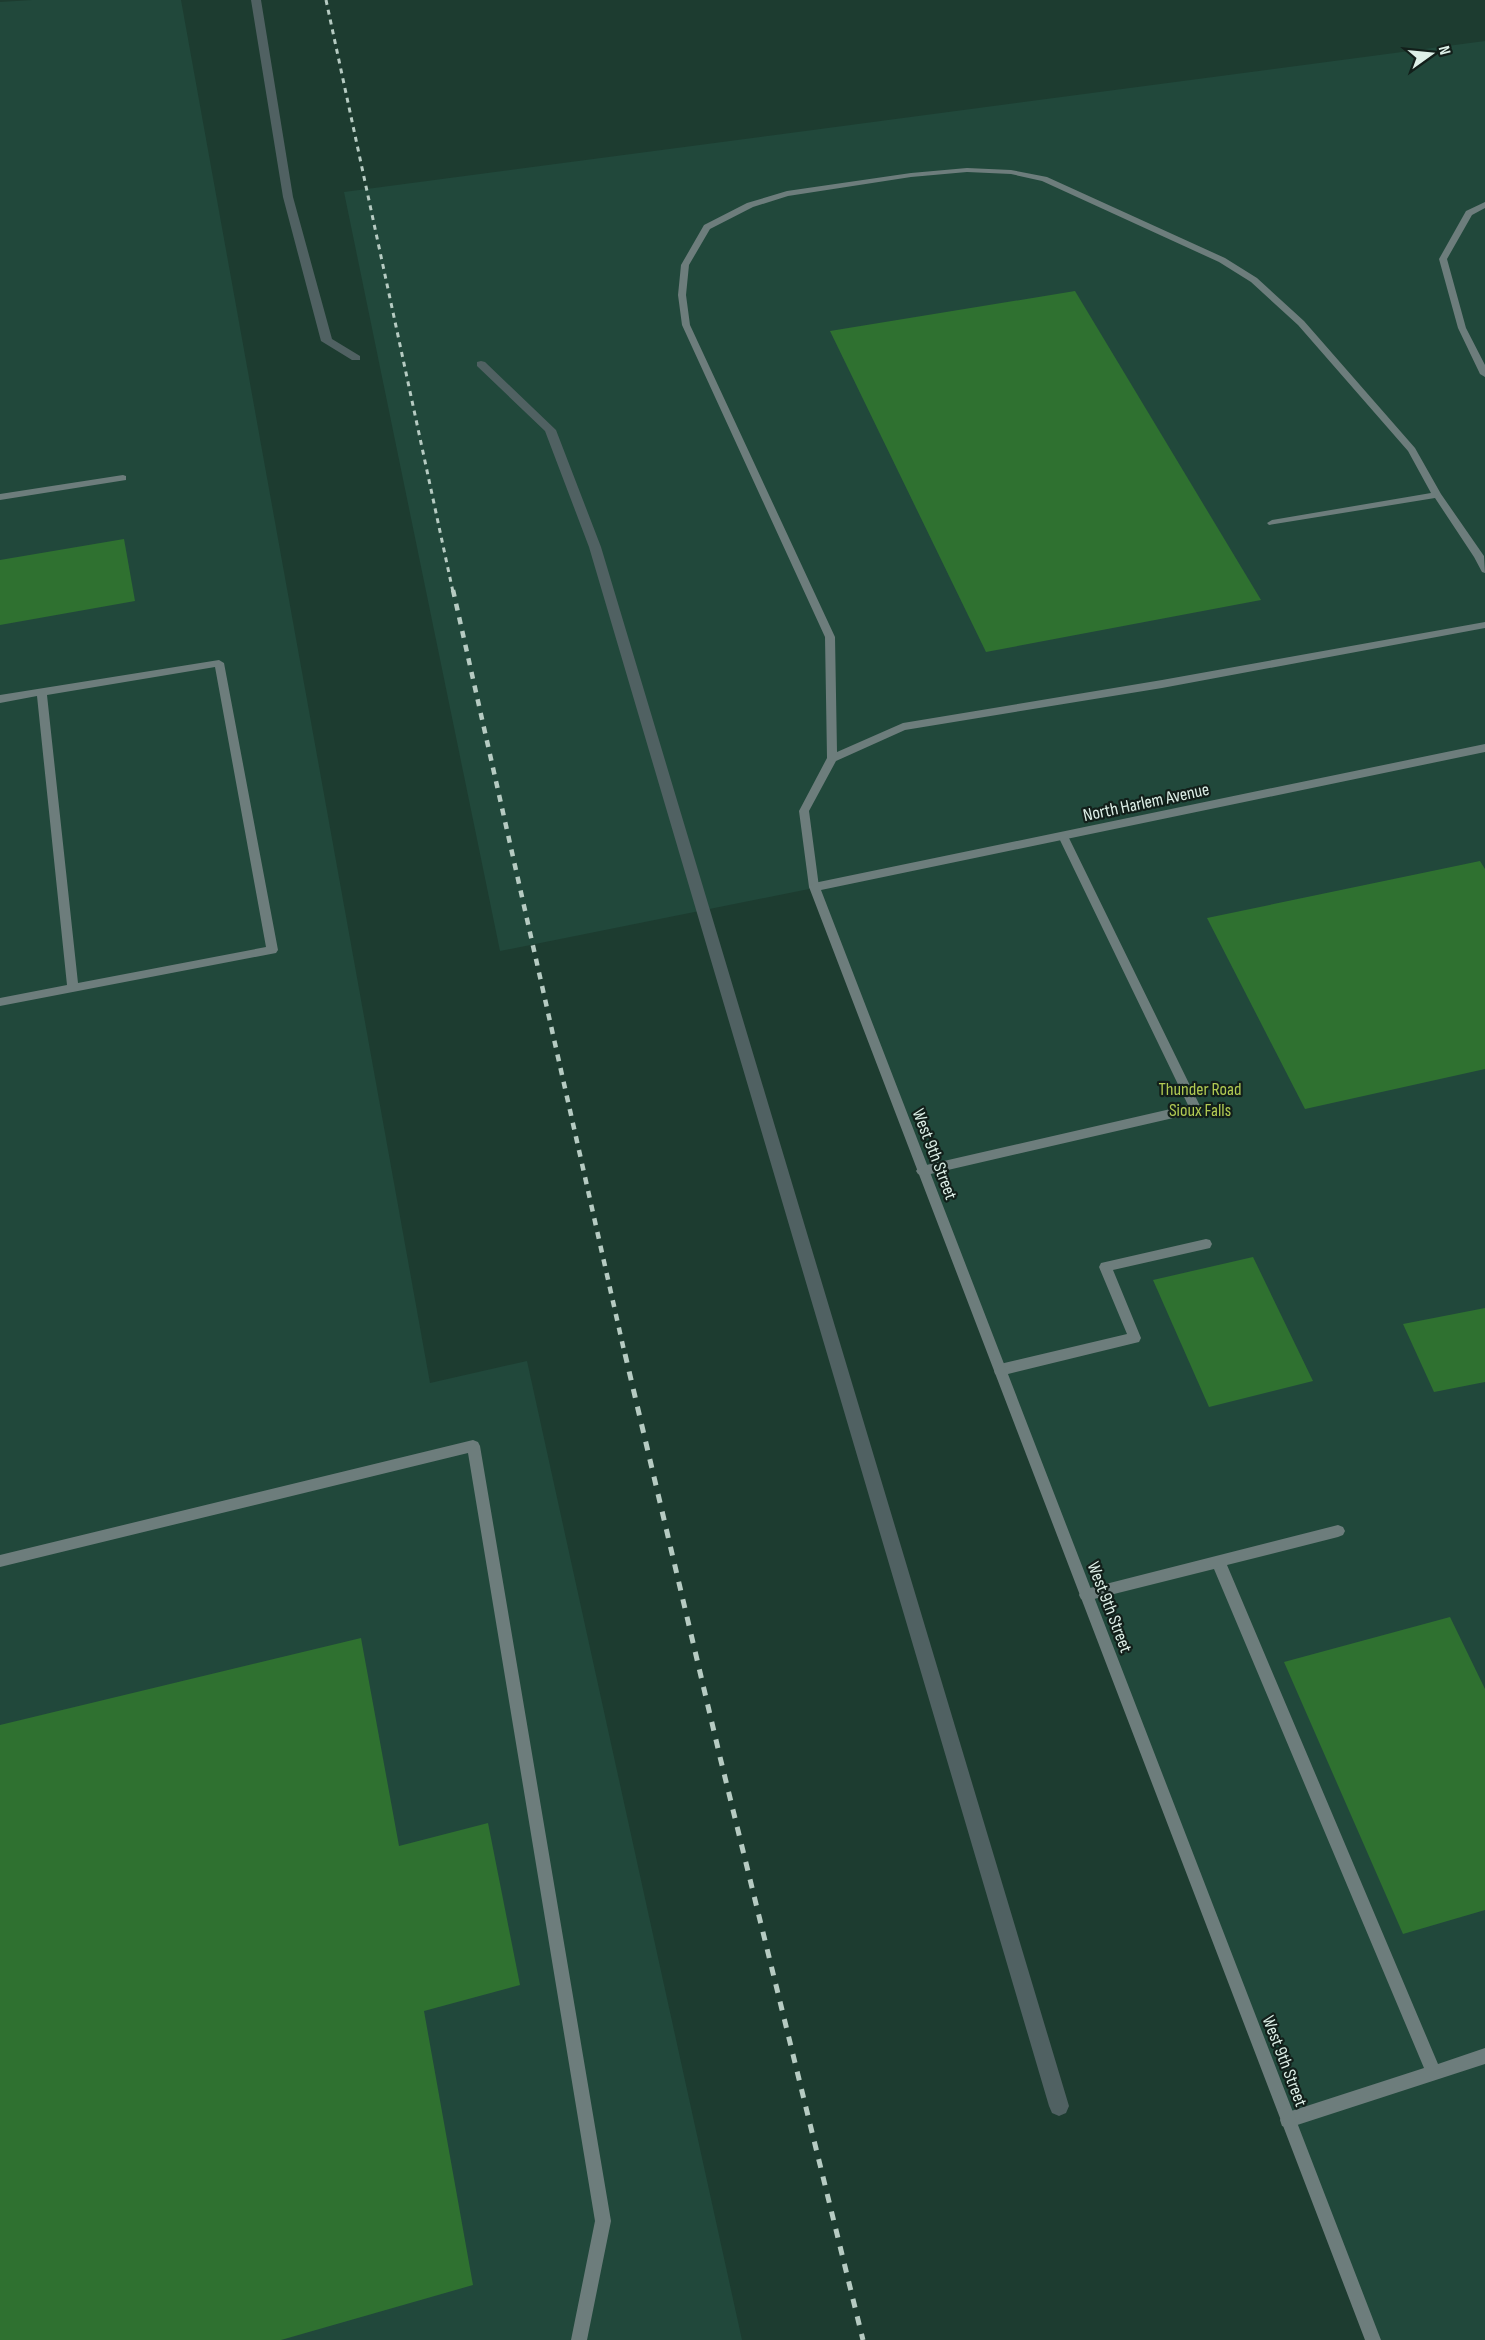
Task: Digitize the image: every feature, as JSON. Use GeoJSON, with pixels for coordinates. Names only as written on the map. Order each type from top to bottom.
{"type":"FeatureCollection","features":[{"type":"Feature","properties":{"kind":"street"},"geometry":{"type":"LineString","coordinates":[[1485,570],[1479,556],[1437,495],[1412,450],[1301,323],[1254,280],[1222,260],[1044,179],[1011,172],[956,171],[911,175],[787,194],[750,205],[707,227],[685,265],[682,295],[686,325],[830,637],[832,758],[903,727],[1162,684],[1485,625]]}},
{"type":"Feature","properties":{"kind":"street"},"geometry":{"type":"LineString","coordinates":[[1485,205],[1469,213],[1443,259],[1462,328],[1485,374]]}},
{"type":"Feature","properties":{"kind":"street"},"geometry":{"type":"LineString","coordinates":[[0,497],[123,478]]}},
{"type":"Feature","properties":{"kind":"street"},"geometry":{"type":"LineString","coordinates":[[1272,523],[1437,495]]}},
{"type":"Feature","properties":{"kind":"street"},"geometry":{"type":"LineString","coordinates":[[0,699],[219,663],[272,950],[0,1002]]}},
{"type":"Feature","properties":{"kind":"street"},"geometry":{"type":"LineString","coordinates":[[42,692],[73,988]]}},
{"type":"Feature","properties":{"kind":"street","name":"North Harlem Avenue"},"geometry":{"type":"LineString","coordinates":[[814,887],[1485,748]]}},
{"type":"Feature","properties":{"kind":"street","name":"West 9th Street"},"geometry":{"type":"LineString","coordinates":[[832,758],[804,811],[814,887],[1373,2340]]}},
{"type":"Feature","properties":{"kind":"street"},"geometry":{"type":"LineString","coordinates":[[922,1171],[1195,1108],[1063,836]]}},
{"type":"Feature","properties":{"kind":"street"},"geometry":{"type":"LineString","coordinates":[[1000,1370],[1135,1338],[1105,1268],[1206,1244]]}},
{"type":"Feature","properties":{"kind":"street"},"geometry":{"type":"LineString","coordinates":[[0,1561],[473,1446],[603,2221],[579,2340]]}},
{"type":"Feature","properties":{"kind":"street"},"geometry":{"type":"LineString","coordinates":[[1086,1595],[1338,1531]]}},
{"type":"Feature","properties":{"kind":"street"},"geometry":{"type":"LineString","coordinates":[[1218,1561],[1434,2073]]}},
{"type":"Feature","properties":{"kind":"street"},"geometry":{"type":"LineString","coordinates":[[1288,2120],[1485,2056]]}},
{"type":"Feature","properties":{"kind":"shaded area"},"geometry":{"type":"Polygon","coordinates":[[[181,0],[430,1383],[527,1361],[742,2340],[0,2340],[0,2],[181,0]]]}},
{"type":"Feature","properties":{"kind":"shaded area"},"geometry":{"type":"Polygon","coordinates":[[[1485,41],[1485,2340],[1373,2340],[814,888],[500,951],[344,192],[1485,41]]]}},
{"type":"Feature","properties":{"kind":"building"},"geometry":{"type":"Polygon","coordinates":[[[1075,291],[1261,600],[986,652],[830,331],[1075,291]]]}},
{"type":"Feature","properties":{"kind":"building"},"geometry":{"type":"Polygon","coordinates":[[[124,539],[135,601],[0,625],[0,560],[124,539]]]}},
{"type":"Feature","properties":{"kind":"building"},"geometry":{"type":"Polygon","coordinates":[[[1480,861],[1485,869],[1485,1069],[1305,1109],[1207,918],[1480,861]]]}},
{"type":"Feature","properties":{"kind":"building"},"geometry":{"type":"Polygon","coordinates":[[[1253,1257],[1313,1381],[1209,1407],[1153,1280],[1253,1257]]]}},
{"type":"Feature","properties":{"kind":"building"},"geometry":{"type":"Polygon","coordinates":[[[1485,1308],[1485,1382],[1434,1392],[1403,1324],[1485,1308]]]}},
{"type":"Feature","properties":{"kind":"building"},"geometry":{"type":"Polygon","coordinates":[[[1450,1617],[1485,1689],[1485,1910],[1403,1934],[1284,1662],[1450,1617]]]}},
{"type":"Feature","properties":{"kind":"building"},"geometry":{"type":"Polygon","coordinates":[[[361,1638],[399,1846],[488,1823],[520,1985],[424,2011],[473,2285],[281,2340],[0,2340],[0,1725],[361,1638]]]}},
{"type":"Feature","properties":{"kind":"waterway"},"geometry":{"type":"LineString","coordinates":[[256,0],[288,197],[327,341],[356,358]]}},
{"type":"Feature","properties":{"kind":"waterway"},"geometry":{"type":"LineString","coordinates":[[481,364],[550,430],[595,547],[1059,2106]]}},
{"type":"Feature","properties":{"kind":"railway"},"geometry":{"type":"LineString","coordinates":[[326,0],[453,592]]}},
{"type":"Feature","properties":{"kind":"railway"},"geometry":{"type":"LineString","coordinates":[[453,590],[625,1355]]}},
{"type":"Feature","properties":{"kind":"railway"},"geometry":{"type":"LineString","coordinates":[[625,1354],[720,1757],[863,2340]]}},
{"type":"Feature","properties":{"kind":"park label","name":"Thunder Road Sioux Falls"},"geometry":{"type":"Point","coordinates":[1200,1099]}}]}
